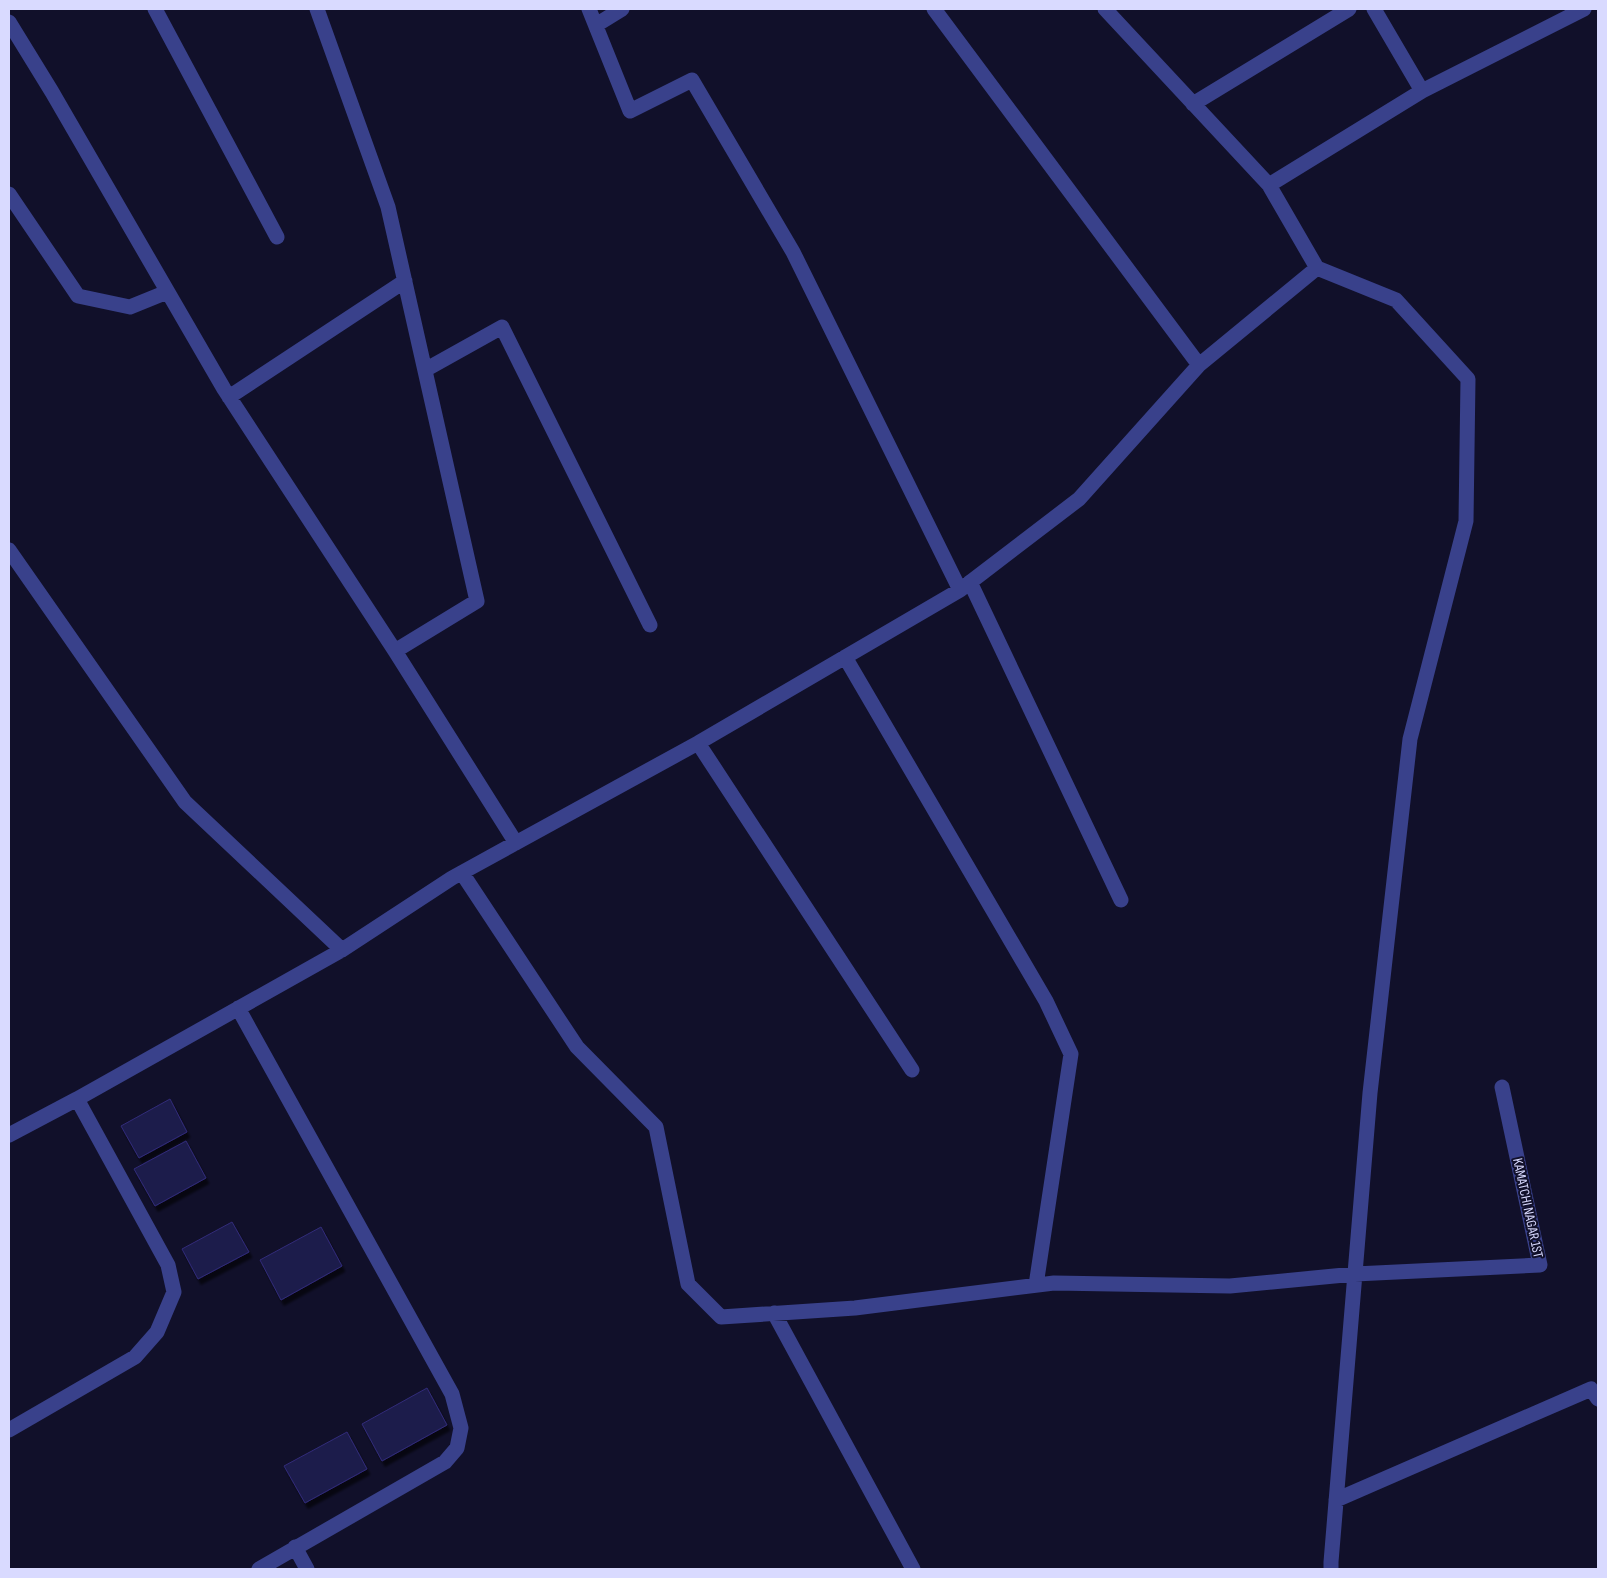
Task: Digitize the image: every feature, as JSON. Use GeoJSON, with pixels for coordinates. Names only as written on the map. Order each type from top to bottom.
{"type":"FeatureCollection","features":[{"type":"Feature","properties":{"kind":"street"},"geometry":{"type":"LineString","coordinates":[[155,9],[277,237]]}},
{"type":"Feature","properties":{"kind":"street"},"geometry":{"type":"LineString","coordinates":[[317,9],[388,206],[477,601],[395,651]]}},
{"type":"Feature","properties":{"kind":"street"},"geometry":{"type":"LineString","coordinates":[[590,9],[630,111],[692,80],[792,252],[965,586],[1121,900]]}},
{"type":"Feature","properties":{"kind":"street"},"geometry":{"type":"LineString","coordinates":[[596,25],[622,9]]}},
{"type":"Feature","properties":{"kind":"street"},"geometry":{"type":"LineString","coordinates":[[934,9],[1199,365]]}},
{"type":"Feature","properties":{"kind":"street"},"geometry":{"type":"LineString","coordinates":[[1105,9],[1269,185],[1317,268],[1396,300],[1468,379],[1466,521],[1410,739],[1370,1093],[1330,1562],[1331,1569]]}},
{"type":"Feature","properties":{"kind":"street"},"geometry":{"type":"LineString","coordinates":[[1193,104],[1349,9]]}},
{"type":"Feature","properties":{"kind":"street"},"geometry":{"type":"LineString","coordinates":[[1374,9],[1422,90]]}},
{"type":"Feature","properties":{"kind":"street"},"geometry":{"type":"LineString","coordinates":[[1269,185],[1422,90],[1584,9]]}},
{"type":"Feature","properties":{"kind":"street"},"geometry":{"type":"LineString","coordinates":[[9,22],[52,92],[228,397],[395,651],[516,843]]}},
{"type":"Feature","properties":{"kind":"street"},"geometry":{"type":"LineString","coordinates":[[9,194],[78,296],[130,307],[167,292]]}},
{"type":"Feature","properties":{"kind":"street"},"geometry":{"type":"LineString","coordinates":[[9,1135],[77,1099],[342,950],[462,873],[698,743],[965,586],[1079,499],[1199,365],[1317,268]]}},
{"type":"Feature","properties":{"kind":"street"},"geometry":{"type":"LineString","coordinates":[[228,397],[405,281]]}},
{"type":"Feature","properties":{"kind":"street"},"geometry":{"type":"LineString","coordinates":[[425,370],[502,327],[650,625]]}},
{"type":"Feature","properties":{"kind":"street"},"geometry":{"type":"LineString","coordinates":[[9,550],[185,802],[342,950]]}},
{"type":"Feature","properties":{"kind":"street"},"geometry":{"type":"LineString","coordinates":[[845,657],[1046,1001],[1071,1054],[1036,1285]]}},
{"type":"Feature","properties":{"kind":"street"},"geometry":{"type":"LineString","coordinates":[[698,743],[912,1070]]}},
{"type":"Feature","properties":{"kind":"street"},"geometry":{"type":"LineString","coordinates":[[462,873],[577,1047],[656,1127],[688,1284],[721,1317],[855,1308],[1054,1283],[1230,1286],[1355,1274]]}},
{"type":"Feature","properties":{"kind":"street"},"geometry":{"type":"LineString","coordinates":[[238,1008],[452,1394],[461,1428],[457,1448],[445,1462],[259,1569]]}},
{"type":"Feature","properties":{"kind":"street","name":"KAMATCHI NAGAR 1ST"},"geometry":{"type":"LineString","coordinates":[[1355,1274],[1540,1265],[1502,1087]]}},
{"type":"Feature","properties":{"kind":"street"},"geometry":{"type":"LineString","coordinates":[[9,1430],[135,1357],[158,1332],[174,1292],[168,1264],[77,1099]]}},
{"type":"Feature","properties":{"kind":"street"},"geometry":{"type":"LineString","coordinates":[[774,1313],[913,1569]]}},
{"type":"Feature","properties":{"kind":"street"},"geometry":{"type":"LineString","coordinates":[[1336,1500],[1596,1391]]}},
{"type":"Feature","properties":{"kind":"street"},"geometry":{"type":"LineString","coordinates":[[295,1547],[307,1569]]}},
{"type":"Feature","properties":{"kind":"building"},"geometry":{"type":"Polygon","coordinates":[[[170,1099],[187,1132],[139,1158],[121,1126],[170,1099]]]}},
{"type":"Feature","properties":{"kind":"building"},"geometry":{"type":"Polygon","coordinates":[[[186,1141],[206,1178],[155,1206],[134,1169],[186,1141]]]}},
{"type":"Feature","properties":{"kind":"building"},"geometry":{"type":"Polygon","coordinates":[[[232,1222],[249,1252],[198,1279],[182,1249],[232,1222]]]}},
{"type":"Feature","properties":{"kind":"building"},"geometry":{"type":"Polygon","coordinates":[[[321,1227],[342,1266],[281,1300],[260,1260],[321,1227]]]}},
{"type":"Feature","properties":{"kind":"building"},"geometry":{"type":"Polygon","coordinates":[[[427,1388],[447,1425],[382,1461],[362,1424],[427,1388]]]}},
{"type":"Feature","properties":{"kind":"building"},"geometry":{"type":"Polygon","coordinates":[[[347,1432],[367,1469],[305,1503],[284,1466],[347,1432]]]}}]}
